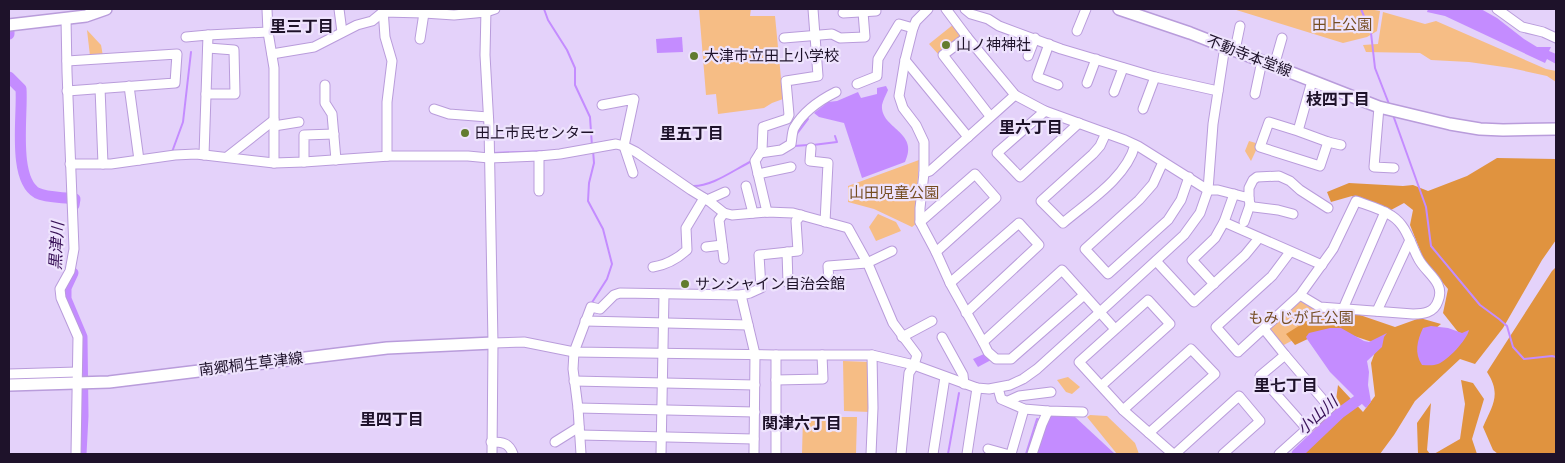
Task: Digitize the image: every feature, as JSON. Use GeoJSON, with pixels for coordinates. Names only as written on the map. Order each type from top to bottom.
{"type":"FeatureCollection","features":[{"type":"Feature","properties":{"kind":"main road"},"geometry":{"type":"LineString","coordinates":[[12,25],[66,18],[106,9]]}},
{"type":"Feature","properties":{"kind":"main road","name":"不動寺本堂線"},"geometry":{"type":"LineString","coordinates":[[1119,9],[1230,48],[1378,108],[1480,129],[1556,129]]}},
{"type":"Feature","properties":{"kind":"main road","name":"南郷桐生草津線"},"geometry":{"type":"LineString","coordinates":[[9,385],[77,378],[131,379],[387,348],[493,343]]}},
{"type":"Feature","properties":{"kind":"street"},"geometry":{"type":"LineString","coordinates":[[267,9],[268,32],[274,68],[274,163]]}},
{"type":"Feature","properties":{"kind":"street"},"geometry":{"type":"LineString","coordinates":[[339,9],[342,32]]}},
{"type":"Feature","properties":{"kind":"street"},"geometry":{"type":"LineString","coordinates":[[767,212],[756,161],[762,150],[762,127],[786,119],[789,115],[786,81],[818,76],[813,9]]}},
{"type":"Feature","properties":{"kind":"street"},"geometry":{"type":"LineString","coordinates":[[928,9],[916,21],[913,28],[899,96],[903,108],[916,125],[924,142],[924,173],[920,222],[966,313],[988,352],[996,359],[1011,359],[1084,296]]}},
{"type":"Feature","properties":{"kind":"street"},"geometry":{"type":"LineString","coordinates":[[946,9],[1015,95],[1045,111],[1135,145],[1208,190],[1218,190],[1234,194],[1254,207],[1293,214]]}},
{"type":"Feature","properties":{"kind":"street"},"geometry":{"type":"LineString","coordinates":[[965,9],[972,14],[1049,44],[1123,68],[1218,91]]}},
{"type":"Feature","properties":{"kind":"street"},"geometry":{"type":"LineString","coordinates":[[1077,31],[1086,9]]}},
{"type":"Feature","properties":{"kind":"street"},"geometry":{"type":"LineString","coordinates":[[1497,9],[1522,27],[1543,32],[1556,38]]}},
{"type":"Feature","properties":{"kind":"street"},"geometry":{"type":"LineString","coordinates":[[272,54],[314,47],[357,25],[372,21],[383,10],[454,15],[489,10],[485,55],[493,343],[492,454]]}},
{"type":"Feature","properties":{"kind":"street"},"geometry":{"type":"LineString","coordinates":[[383,10],[385,37],[392,61],[387,102],[387,156]]}},
{"type":"Feature","properties":{"kind":"street"},"geometry":{"type":"LineString","coordinates":[[843,13],[876,11]]}},
{"type":"Feature","properties":{"kind":"street"},"geometry":{"type":"LineString","coordinates":[[784,38],[832,34],[840,38],[865,37],[863,12]]}},
{"type":"Feature","properties":{"kind":"street"},"geometry":{"type":"LineString","coordinates":[[420,40],[424,13]]}},
{"type":"Feature","properties":{"kind":"street"},"geometry":{"type":"LineString","coordinates":[[66,18],[67,91],[74,249],[70,271],[60,289],[61,298],[78,337],[76,454]]}},
{"type":"Feature","properties":{"kind":"street"},"geometry":{"type":"LineString","coordinates":[[856,84],[877,76],[878,59],[899,24],[913,28]]}},
{"type":"Feature","properties":{"kind":"street"},"geometry":{"type":"LineString","coordinates":[[493,343],[524,342],[574,352],[872,355],[914,366],[977,388],[989,389],[1010,385],[1024,379],[1037,369],[1100,312],[1184,235],[1200,213],[1208,190],[1213,124],[1218,91],[1230,48],[1240,26]]}},
{"type":"Feature","properties":{"kind":"street"},"geometry":{"type":"LineString","coordinates":[[186,37],[268,32]]}},
{"type":"Feature","properties":{"kind":"street"},"geometry":{"type":"LineString","coordinates":[[204,155],[208,35]]}},
{"type":"Feature","properties":{"kind":"street"},"geometry":{"type":"LineString","coordinates":[[967,37],[943,55],[990,116]]}},
{"type":"Feature","properties":{"kind":"street"},"geometry":{"type":"LineString","coordinates":[[1028,56],[1034,38]]}},
{"type":"Feature","properties":{"kind":"street"},"geometry":{"type":"LineString","coordinates":[[1274,66],[1282,38]]}},
{"type":"Feature","properties":{"kind":"street"},"geometry":{"type":"LineString","coordinates":[[1049,44],[1037,77],[1058,85]]}},
{"type":"Feature","properties":{"kind":"street"},"geometry":{"type":"LineString","coordinates":[[206,94],[235,94],[234,50],[208,48]]}},
{"type":"Feature","properties":{"kind":"street"},"geometry":{"type":"LineString","coordinates":[[67,61],[176,54],[175,84],[67,91]]}},
{"type":"Feature","properties":{"kind":"street"},"geometry":{"type":"LineString","coordinates":[[1086,83],[1096,59]]}},
{"type":"Feature","properties":{"kind":"street"},"geometry":{"type":"LineString","coordinates":[[905,60],[968,137]]}},
{"type":"Feature","properties":{"kind":"street"},"geometry":{"type":"LineString","coordinates":[[1255,94],[1262,61]]}},
{"type":"Feature","properties":{"kind":"street"},"geometry":{"type":"LineString","coordinates":[[1114,92],[1123,68]]}},
{"type":"Feature","properties":{"kind":"street"},"geometry":{"type":"LineString","coordinates":[[1143,109],[1154,77]]}},
{"type":"Feature","properties":{"kind":"street"},"geometry":{"type":"LineString","coordinates":[[1298,131],[1312,81]]}},
{"type":"Feature","properties":{"kind":"street"},"geometry":{"type":"LineString","coordinates":[[325,85],[325,103],[332,114],[336,160]]}},
{"type":"Feature","properties":{"kind":"street"},"geometry":{"type":"LineString","coordinates":[[129,86],[139,160]]}},
{"type":"Feature","properties":{"kind":"street"},"geometry":{"type":"LineString","coordinates":[[100,88],[103,164]]}},
{"type":"Feature","properties":{"kind":"street"},"geometry":{"type":"LineString","coordinates":[[760,153],[781,150],[791,144],[794,129],[807,112],[826,97],[836,92]]}},
{"type":"Feature","properties":{"kind":"street"},"geometry":{"type":"LineString","coordinates":[[924,173],[930,171],[1015,95]]}},
{"type":"Feature","properties":{"kind":"street"},"geometry":{"type":"LineString","coordinates":[[602,105],[635,96],[624,146],[633,173]]}},
{"type":"Feature","properties":{"kind":"street"},"geometry":{"type":"LineString","coordinates":[[434,108],[449,114],[488,117]]}},
{"type":"Feature","properties":{"kind":"street"},"geometry":{"type":"LineString","coordinates":[[1378,108],[1374,167],[1394,168]]}},
{"type":"Feature","properties":{"kind":"street"},"geometry":{"type":"LineString","coordinates":[[1045,111],[997,152],[1020,177],[1079,123]]}},
{"type":"Feature","properties":{"kind":"street"},"geometry":{"type":"LineString","coordinates":[[227,157],[274,123],[299,122]]}},
{"type":"Feature","properties":{"kind":"street"},"geometry":{"type":"LineString","coordinates":[[1328,142],[1320,166],[1260,147],[1269,122],[1342,146]]}},
{"type":"Feature","properties":{"kind":"street"},"geometry":{"type":"LineString","coordinates":[[1106,133],[1100,146],[1093,154],[1041,201],[1063,223],[1121,172],[1135,145]]}},
{"type":"Feature","properties":{"kind":"street"},"geometry":{"type":"LineString","coordinates":[[304,162],[304,135],[334,134]]}},
{"type":"Feature","properties":{"kind":"street"},"geometry":{"type":"LineString","coordinates":[[70,164],[103,164],[175,155],[204,155],[274,163],[387,156],[468,156],[489,158],[560,154],[616,144],[624,146],[636,152],[724,213],[732,216],[767,212],[793,213],[848,228],[893,323],[917,355],[914,366],[909,373],[901,454]]}},
{"type":"Feature","properties":{"kind":"street"},"geometry":{"type":"LineString","coordinates":[[810,148],[810,162],[828,163],[825,222]]}},
{"type":"Feature","properties":{"kind":"street"},"geometry":{"type":"LineString","coordinates":[[538,156],[538,191]]}},
{"type":"Feature","properties":{"kind":"street"},"geometry":{"type":"LineString","coordinates":[[1164,162],[1153,184],[1139,200],[1085,249],[1108,274],[1168,220],[1181,200],[1189,178]]}},
{"type":"Feature","properties":{"kind":"street"},"geometry":{"type":"LineString","coordinates":[[758,174],[791,167]]}},
{"type":"Feature","properties":{"kind":"street"},"geometry":{"type":"LineString","coordinates":[[920,222],[975,174],[996,198],[936,252]]}},
{"type":"Feature","properties":{"kind":"street"},"geometry":{"type":"LineString","coordinates":[[1244,222],[1251,183],[1257,177],[1283,177],[1328,208]]}},
{"type":"Feature","properties":{"kind":"street"},"geometry":{"type":"LineString","coordinates":[[746,186],[753,213]]}},
{"type":"Feature","properties":{"kind":"street"},"geometry":{"type":"LineString","coordinates":[[653,267],[663,265],[680,257],[687,250],[686,228],[706,199],[725,192]]}},
{"type":"Feature","properties":{"kind":"street"},"geometry":{"type":"LineString","coordinates":[[1214,284],[1192,260],[1215,238],[1224,222],[1234,194]]}},
{"type":"Feature","properties":{"kind":"street"},"geometry":{"type":"LineString","coordinates":[[1290,252],[1272,276],[1216,327],[1238,352],[1300,295],[1322,266],[1356,201],[1385,212],[1405,229],[1418,260],[1434,278],[1440,292],[1437,304],[1426,314],[1320,308],[1300,295]]}},
{"type":"Feature","properties":{"kind":"street"},"geometry":{"type":"LineString","coordinates":[[1343,310],[1385,212]]}},
{"type":"Feature","properties":{"kind":"street"},"geometry":{"type":"LineString","coordinates":[[724,213],[720,220],[724,259]]}},
{"type":"Feature","properties":{"kind":"street"},"geometry":{"type":"LineString","coordinates":[[581,454],[573,368],[574,352],[591,307],[600,309],[614,295],[620,293],[750,294],[761,288],[759,255],[798,252],[796,221],[801,215]]}},
{"type":"Feature","properties":{"kind":"street"},"geometry":{"type":"LineString","coordinates":[[950,283],[1019,222],[1039,245],[966,313]]}},
{"type":"Feature","properties":{"kind":"street"},"geometry":{"type":"LineString","coordinates":[[1224,222],[1322,266]]}},
{"type":"Feature","properties":{"kind":"street"},"geometry":{"type":"LineString","coordinates":[[1156,261],[1194,302],[1246,255],[1259,238]]}},
{"type":"Feature","properties":{"kind":"street"},"geometry":{"type":"LineString","coordinates":[[1377,311],[1410,240]]}},
{"type":"Feature","properties":{"kind":"street"},"geometry":{"type":"LineString","coordinates":[[706,247],[722,245]]}},
{"type":"Feature","properties":{"kind":"street"},"geometry":{"type":"LineString","coordinates":[[829,282],[828,266],[866,263],[892,251]]}},
{"type":"Feature","properties":{"kind":"street"},"geometry":{"type":"LineString","coordinates":[[786,252],[788,282]]}},
{"type":"Feature","properties":{"kind":"street"},"geometry":{"type":"LineString","coordinates":[[983,342],[1062,270],[1115,329]]}},
{"type":"Feature","properties":{"kind":"street"},"geometry":{"type":"LineString","coordinates":[[661,454],[664,294]]}},
{"type":"Feature","properties":{"kind":"street"},"geometry":{"type":"LineString","coordinates":[[742,295],[755,354],[754,454]]}},
{"type":"Feature","properties":{"kind":"street"},"geometry":{"type":"LineString","coordinates":[[1101,386],[1170,324],[1148,300],[1079,362],[1101,386],[1123,410],[1174,454],[1238,396],[1260,421],[1223,454]]}},
{"type":"Feature","properties":{"kind":"street"},"geometry":{"type":"LineString","coordinates":[[585,321],[748,325]]}},
{"type":"Feature","properties":{"kind":"street"},"geometry":{"type":"LineString","coordinates":[[902,336],[932,321]]}},
{"type":"Feature","properties":{"kind":"street"},"geometry":{"type":"LineString","coordinates":[[1264,329],[1330,408],[1283,453]]}},
{"type":"Feature","properties":{"kind":"street"},"geometry":{"type":"LineString","coordinates":[[942,336],[963,375],[964,384]]}},
{"type":"Feature","properties":{"kind":"street"},"geometry":{"type":"LineString","coordinates":[[1123,410],[1192,349],[1215,374],[1149,433]]}},
{"type":"Feature","properties":{"kind":"street"},"geometry":{"type":"LineString","coordinates":[[776,355],[776,454]]}},
{"type":"Feature","properties":{"kind":"street"},"geometry":{"type":"LineString","coordinates":[[776,380],[823,379],[822,355]]}},
{"type":"Feature","properties":{"kind":"street"},"geometry":{"type":"LineString","coordinates":[[871,454],[874,408],[872,355]]}},
{"type":"Feature","properties":{"kind":"street"},"geometry":{"type":"LineString","coordinates":[[1285,355],[1260,376],[1307,429]]}},
{"type":"Feature","properties":{"kind":"street"},"geometry":{"type":"LineString","coordinates":[[9,374],[77,378]]}},
{"type":"Feature","properties":{"kind":"street"},"geometry":{"type":"LineString","coordinates":[[933,454],[945,377]]}},
{"type":"Feature","properties":{"kind":"street"},"geometry":{"type":"LineString","coordinates":[[574,381],[755,385]]}},
{"type":"Feature","properties":{"kind":"street"},"geometry":{"type":"LineString","coordinates":[[967,454],[977,388]]}},
{"type":"Feature","properties":{"kind":"street"},"geometry":{"type":"LineString","coordinates":[[998,388],[1001,399],[1024,409],[1048,412],[1083,412]]}},
{"type":"Feature","properties":{"kind":"street"},"geometry":{"type":"LineString","coordinates":[[1008,402],[1019,396],[1051,392]]}},
{"type":"Feature","properties":{"kind":"street"},"geometry":{"type":"LineString","coordinates":[[578,408],[755,412]]}},
{"type":"Feature","properties":{"kind":"street"},"geometry":{"type":"LineString","coordinates":[[1011,454],[1024,409]]}},
{"type":"Feature","properties":{"kind":"street"},"geometry":{"type":"LineString","coordinates":[[1032,454],[1048,412]]}},
{"type":"Feature","properties":{"kind":"street"},"geometry":{"type":"LineString","coordinates":[[555,442],[580,431],[754,439]]}},
{"type":"Feature","properties":{"kind":"street"},"geometry":{"type":"LineString","coordinates":[[491,442],[508,444],[513,454]]}},
{"type":"Feature","properties":{"kind":"street"},"geometry":{"type":"LineString","coordinates":[[988,449],[1006,454]]}},
{"type":"Feature","properties":{"kind":"green space"},"geometry":{"type":"Polygon","coordinates":[[[699,9],[751,9],[750,16],[775,16],[783,99],[764,108],[718,114],[716,94],[706,95],[699,9]]]}},
{"type":"Feature","properties":{"kind":"green space","name":"田上公園"},"geometry":{"type":"Polygon","coordinates":[[[1233,9],[1369,9],[1380,11],[1377,31],[1367,37],[1343,43],[1233,9]]]}},
{"type":"Feature","properties":{"kind":"green space"},"geometry":{"type":"Polygon","coordinates":[[[1383,12],[1425,24],[1436,21],[1546,69],[1556,71],[1556,82],[1547,76],[1511,68],[1469,62],[1431,60],[1420,53],[1366,52],[1363,45],[1378,44],[1383,12]]]}},
{"type":"Feature","properties":{"kind":"green space"},"geometry":{"type":"Polygon","coordinates":[[[954,24],[963,36],[939,55],[929,44],[954,24]]]}},
{"type":"Feature","properties":{"kind":"green space"},"geometry":{"type":"Polygon","coordinates":[[[87,30],[101,45],[103,56],[90,56],[87,30]]]}},
{"type":"Feature","properties":{"kind":"green space"},"geometry":{"type":"Polygon","coordinates":[[[1249,141],[1259,144],[1251,161],[1245,151],[1249,141]]]}},
{"type":"Feature","properties":{"kind":"green space","name":"山田児童公園"},"geometry":{"type":"Polygon","coordinates":[[[919,160],[916,207],[918,222],[912,227],[874,209],[848,202],[848,186],[919,160]]]}},
{"type":"Feature","properties":{"kind":"green space"},"geometry":{"type":"Polygon","coordinates":[[[878,214],[896,222],[901,231],[876,241],[869,227],[878,214]]]}},
{"type":"Feature","properties":{"kind":"green space","name":"もみじが丘公園"},"geometry":{"type":"Polygon","coordinates":[[[1301,298],[1319,311],[1344,314],[1282,346],[1267,329],[1301,298]]]}},
{"type":"Feature","properties":{"kind":"green space"},"geometry":{"type":"Polygon","coordinates":[[[843,361],[869,362],[870,412],[844,411],[843,361]]]}},
{"type":"Feature","properties":{"kind":"green space"},"geometry":{"type":"Polygon","coordinates":[[[1068,377],[1080,387],[1072,394],[1066,392],[1057,380],[1068,377]]]}},
{"type":"Feature","properties":{"kind":"green space"},"geometry":{"type":"Polygon","coordinates":[[[1090,415],[1107,416],[1135,443],[1139,454],[1117,454],[1087,417],[1090,415]]]}},
{"type":"Feature","properties":{"kind":"green space"},"geometry":{"type":"Polygon","coordinates":[[[803,417],[857,417],[856,454],[802,454],[803,417]]]}},
{"type":"Feature","properties":{"kind":"shaded area"},"geometry":{"type":"Polygon","coordinates":[[[1428,9],[1481,9],[1497,18],[1537,47],[1551,47],[1549,51],[1556,54],[1556,64],[1547,59],[1545,63],[1445,16],[1427,12],[1428,9]]]}},
{"type":"Feature","properties":{"kind":"shaded area"},"geometry":{"type":"Polygon","coordinates":[[[682,37],[683,52],[657,53],[656,39],[682,37]]]}},
{"type":"Feature","properties":{"kind":"shaded area"},"geometry":{"type":"Polygon","coordinates":[[[886,86],[888,90],[882,105],[883,113],[887,120],[904,137],[908,152],[905,162],[862,178],[844,123],[819,117],[814,113],[828,102],[837,101],[858,92],[861,98],[877,94],[877,88],[886,86]]]}},
{"type":"Feature","properties":{"kind":"shaded area"},"geometry":{"type":"Polygon","coordinates":[[[1497,158],[1556,159],[1556,240],[1542,260],[1503,328],[1475,364],[1460,359],[1415,401],[1380,454],[1300,454],[1300,445],[1335,408],[1338,385],[1363,412],[1375,396],[1371,363],[1378,344],[1339,331],[1314,336],[1295,345],[1286,334],[1313,317],[1357,314],[1395,327],[1420,318],[1441,324],[1426,336],[1462,337],[1443,313],[1448,289],[1424,260],[1410,225],[1413,210],[1404,203],[1391,210],[1352,196],[1331,202],[1327,192],[1349,183],[1413,185],[1428,191],[1467,176],[1497,158]]]}},
{"type":"Feature","properties":{"kind":"shaded area"},"geometry":{"type":"Polygon","coordinates":[[[1556,267],[1556,454],[1498,454],[1493,450],[1483,427],[1495,394],[1492,380],[1487,372],[1556,267]]]}},
{"type":"Feature","properties":{"kind":"shaded area"},"geometry":{"type":"Polygon","coordinates":[[[1431,326],[1448,328],[1462,333],[1469,330],[1456,350],[1442,362],[1436,365],[1422,365],[1417,351],[1418,342],[1423,328],[1431,326]]]}},
{"type":"Feature","properties":{"kind":"shaded area"},"geometry":{"type":"Polygon","coordinates":[[[1330,328],[1341,328],[1369,342],[1387,333],[1382,347],[1367,361],[1371,402],[1366,408],[1330,372],[1306,337],[1309,333],[1330,328]]]}},
{"type":"Feature","properties":{"kind":"shaded area"},"geometry":{"type":"Polygon","coordinates":[[[986,353],[991,360],[978,367],[973,359],[986,353]]]}},
{"type":"Feature","properties":{"kind":"shaded area"},"geometry":{"type":"Polygon","coordinates":[[[1461,380],[1473,383],[1484,399],[1472,439],[1477,454],[1434,454],[1460,439],[1465,404],[1461,380]]]}},
{"type":"Feature","properties":{"kind":"shaded area"},"geometry":{"type":"Polygon","coordinates":[[[1431,403],[1427,450],[1430,454],[1418,454],[1417,423],[1431,403]]]}},
{"type":"Feature","properties":{"kind":"shaded area"},"geometry":{"type":"Polygon","coordinates":[[[1052,414],[1074,416],[1115,454],[1036,454],[1052,414]]]}},
{"type":"Feature","properties":{"kind":"waterway"},"geometry":{"type":"LineString","coordinates":[[544,9],[548,20],[567,50],[575,68],[575,85],[590,117],[592,146]]}},
{"type":"Feature","properties":{"kind":"waterway"},"geometry":{"type":"LineString","coordinates":[[1361,9],[1371,33],[1375,68],[1389,104]]}},
{"type":"Feature","properties":{"kind":"waterway"},"geometry":{"type":"LineString","coordinates":[[172,152],[183,122],[191,52]]}},
{"type":"Feature","properties":{"kind":"waterway","name":"黒津川"},"geometry":{"type":"LineString","coordinates":[[9,77],[21,89],[21,160],[29,185],[41,195],[75,199],[74,205]]}},
{"type":"Feature","properties":{"kind":"waterway"},"geometry":{"type":"LineString","coordinates":[[1393,115],[1426,207],[1431,246],[1480,305],[1507,326],[1513,347],[1524,359],[1556,357]]}},
{"type":"Feature","properties":{"kind":"waterway"},"geometry":{"type":"LineString","coordinates":[[796,135],[808,119]]}},
{"type":"Feature","properties":{"kind":"waterway"},"geometry":{"type":"LineString","coordinates":[[813,145],[837,142],[835,136]]}},
{"type":"Feature","properties":{"kind":"waterway"},"geometry":{"type":"LineString","coordinates":[[604,142],[616,140]]}},
{"type":"Feature","properties":{"kind":"waterway"},"geometry":{"type":"LineString","coordinates":[[794,146],[808,145]]}},
{"type":"Feature","properties":{"kind":"waterway"},"geometry":{"type":"LineString","coordinates":[[591,304],[607,279],[612,264],[603,229],[588,201],[589,183],[594,163],[593,150]]}},
{"type":"Feature","properties":{"kind":"waterway"},"geometry":{"type":"LineString","coordinates":[[492,153],[548,151]]}},
{"type":"Feature","properties":{"kind":"waterway"},"geometry":{"type":"LineString","coordinates":[[692,186],[700,186],[715,181],[752,161]]}},
{"type":"Feature","properties":{"kind":"waterway","name":"黒津川"},"geometry":{"type":"LineString","coordinates":[[73,273],[66,288],[66,299],[82,337],[83,416],[81,454]]}},
{"type":"Feature","properties":{"kind":"waterway"},"geometry":{"type":"LineString","coordinates":[[948,454],[959,393]]}},
{"type":"Feature","properties":{"kind":"waterway","name":"小山川"},"geometry":{"type":"LineString","coordinates":[[1297,454],[1340,413],[1358,400]]}},
{"type":"Feature","properties":{"kind":"waterway"},"geometry":{"type":"LineString","coordinates":[[574,412],[575,427]]}},
{"type":"Feature","properties":{"kind":"waterway"},"geometry":{"type":"LineString","coordinates":[[1026,454],[1037,419],[1040,420]]}},
{"type":"Feature","properties":{"kind":"place","name":"山ノ神神社"},"geometry":{"type":"Point","coordinates":[946,45]}},
{"type":"Feature","properties":{"kind":"place","name":"大津市立田上小学校"},"geometry":{"type":"Point","coordinates":[694,56]}},
{"type":"Feature","properties":{"kind":"place","name":"田上市民センター"},"geometry":{"type":"Point","coordinates":[465,133]}},
{"type":"Feature","properties":{"kind":"place","name":"サンシャイン自治会館"},"geometry":{"type":"Point","coordinates":[685,284]}},
{"type":"Feature","properties":{"kind":"district","name":"里三丁目"},"geometry":{"type":"Point","coordinates":[302,26]}},
{"type":"Feature","properties":{"kind":"district","name":"枝四丁目"},"geometry":{"type":"Point","coordinates":[1338,99]}},
{"type":"Feature","properties":{"kind":"district","name":"里六丁目"},"geometry":{"type":"Point","coordinates":[1031,127]}},
{"type":"Feature","properties":{"kind":"district","name":"里五丁目"},"geometry":{"type":"Point","coordinates":[692,133]}},
{"type":"Feature","properties":{"kind":"district","name":"里七丁目"},"geometry":{"type":"Point","coordinates":[1286,385]}},
{"type":"Feature","properties":{"kind":"district","name":"里四丁目"},"geometry":{"type":"Point","coordinates":[392,419]}},
{"type":"Feature","properties":{"kind":"district","name":"関津六丁目"},"geometry":{"type":"Point","coordinates":[802,423]}}]}
